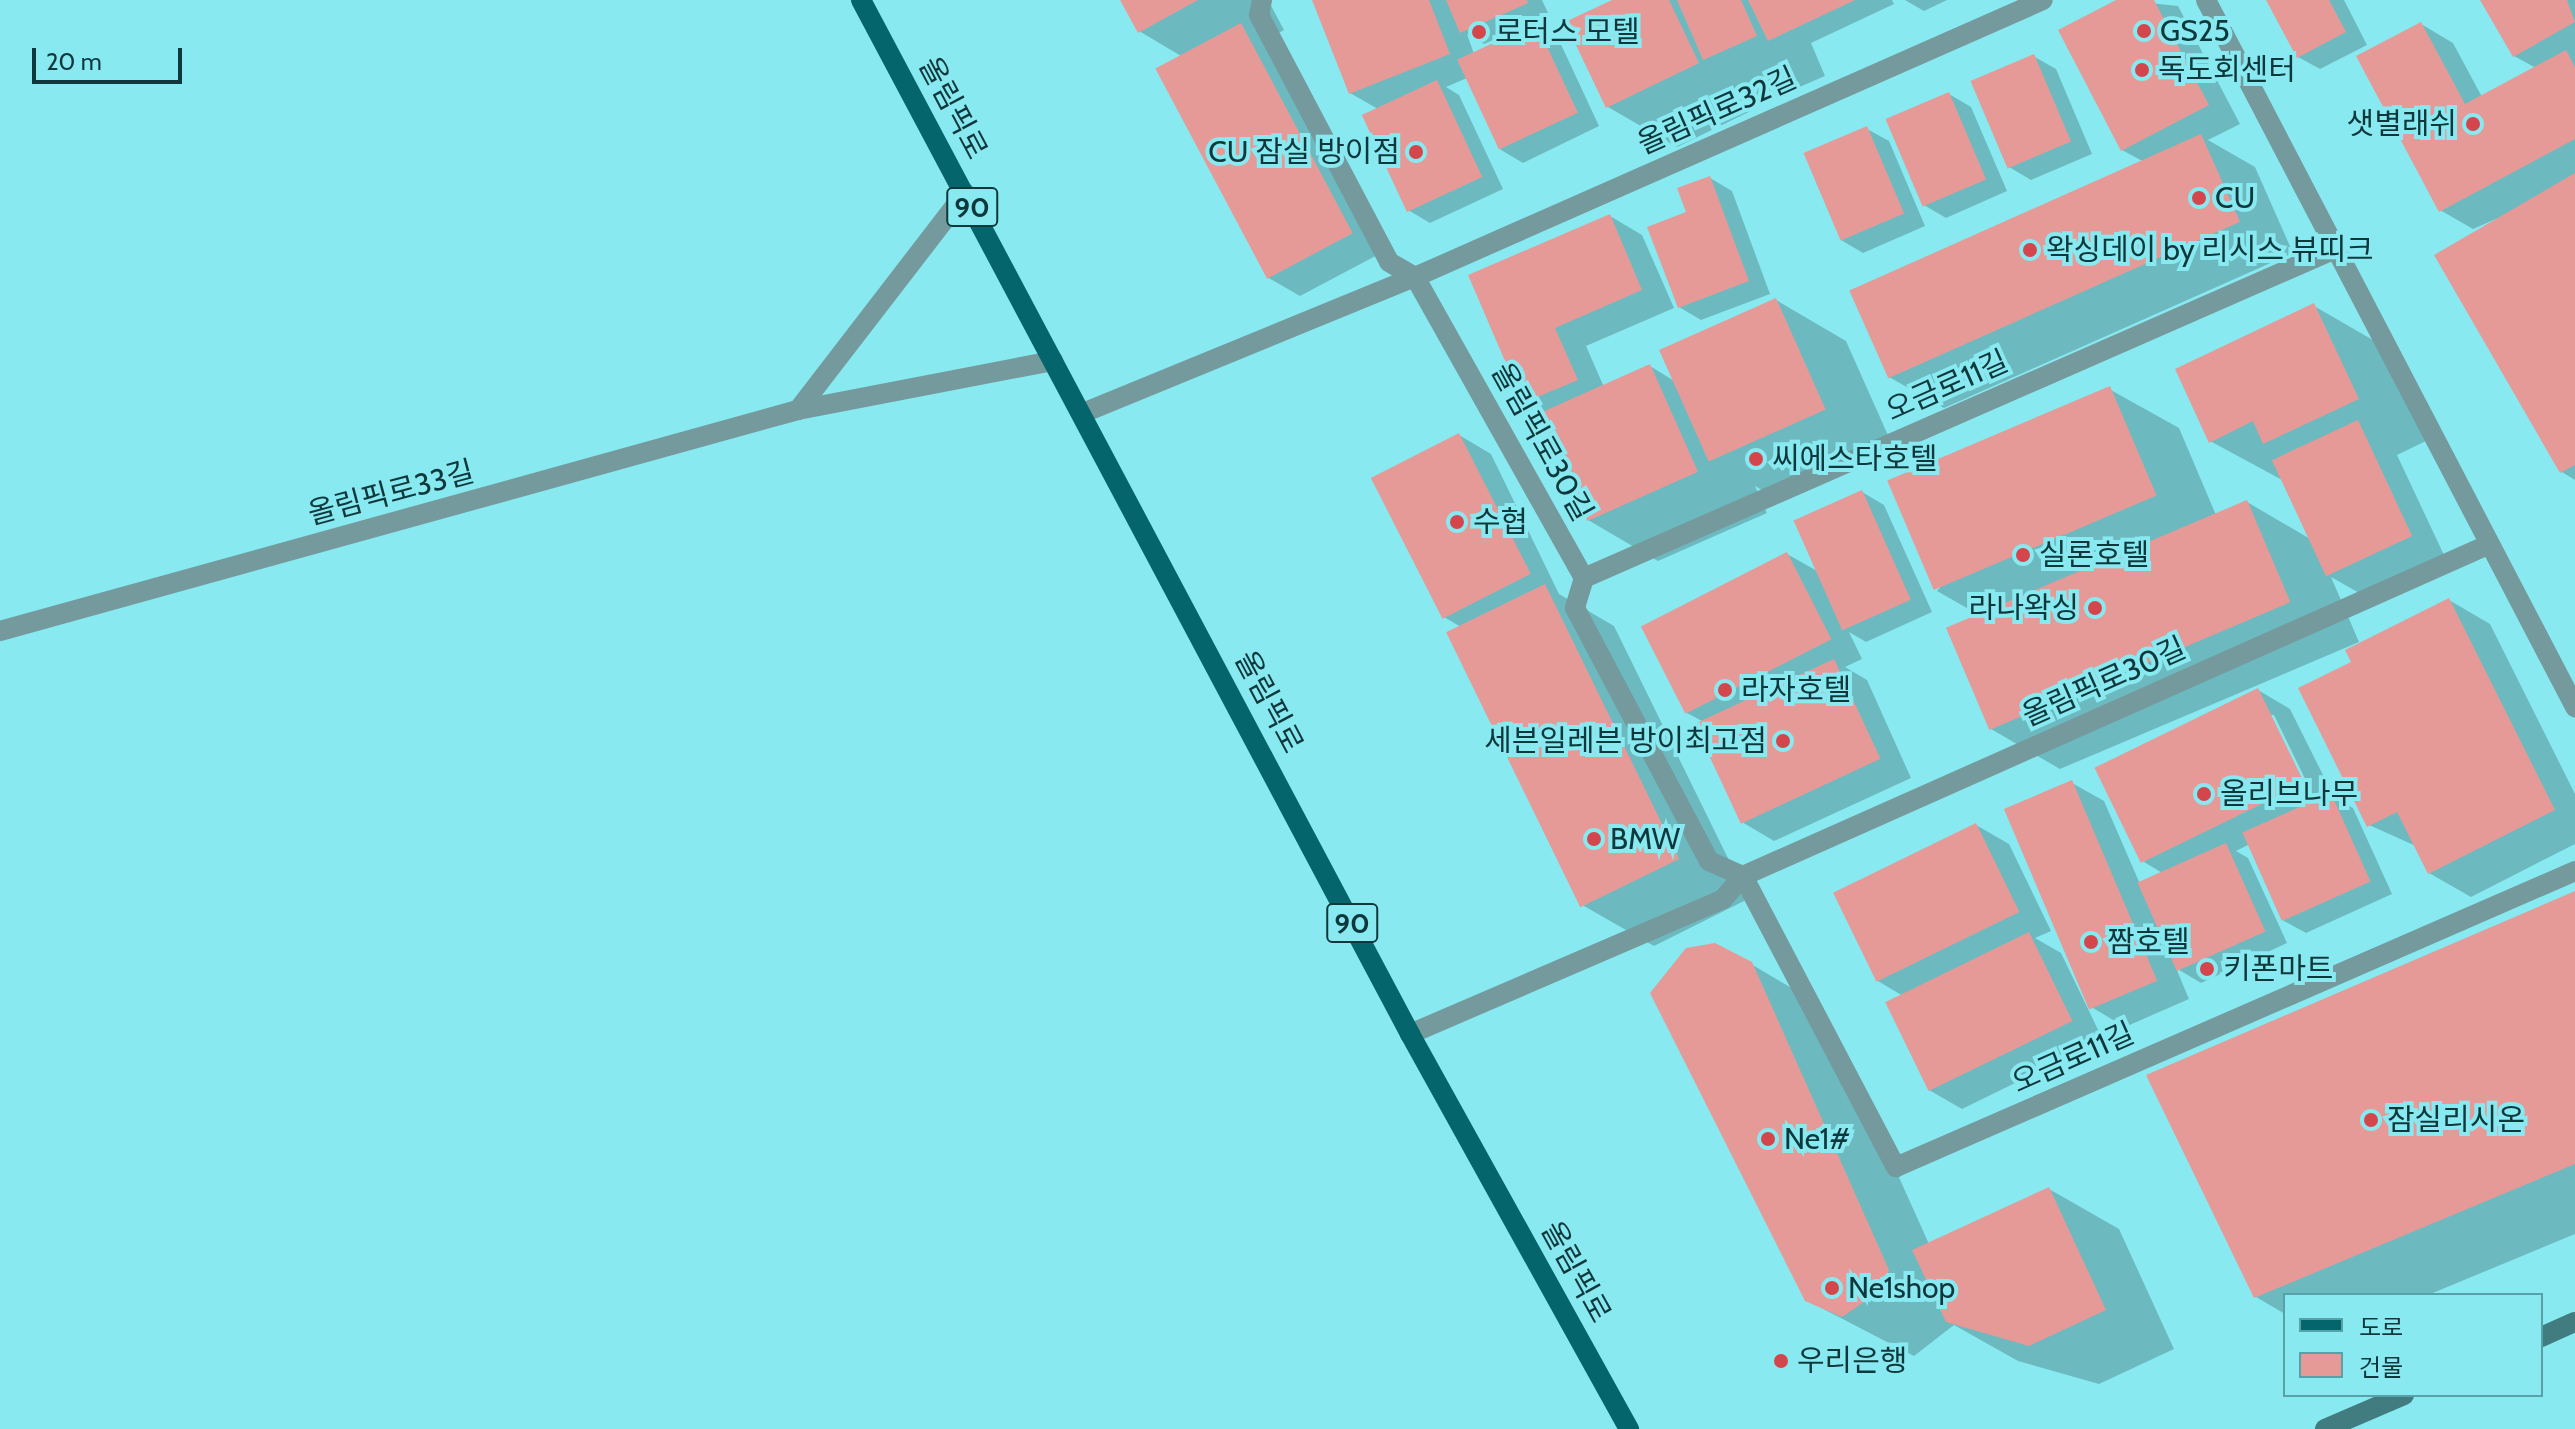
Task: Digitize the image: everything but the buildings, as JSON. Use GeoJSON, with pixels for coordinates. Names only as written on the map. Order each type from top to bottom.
{"type":"FeatureCollection","features":[{"type":"Feature","properties":{"kind":"main road","name":"올림픽로"},"geometry":{"type":"LineString","coordinates":[[861,0],[1083,413],[1410,1034],[1629,1429]]}},
{"type":"Feature","properties":{"kind":"main road"},"geometry":{"type":"LineString","coordinates":[[2543,1336],[2575,1322]]}},
{"type":"Feature","properties":{"kind":"main road"},"geometry":{"type":"LineString","coordinates":[[2325,1429],[2399,1397]]}},
{"type":"Feature","properties":{"kind":"street"},"geometry":{"type":"LineString","coordinates":[[1262,0],[1259,15],[1389,262],[1415,277]]}},
{"type":"Feature","properties":{"kind":"street","name":"올림픽로32길"},"geometry":{"type":"LineString","coordinates":[[1083,413],[1415,277],[2043,0]]}},
{"type":"Feature","properties":{"kind":"street"},"geometry":{"type":"LineString","coordinates":[[2206,0],[2333,250],[2575,707]]}},
{"type":"Feature","properties":{"kind":"street"},"geometry":{"type":"LineString","coordinates":[[798,410],[965,193]]}},
{"type":"Feature","properties":{"kind":"street","name":"오금로11길"},"geometry":{"type":"LineString","coordinates":[[1584,578],[2333,250]]}},
{"type":"Feature","properties":{"kind":"street","name":"올림픽로30길"},"geometry":{"type":"LineString","coordinates":[[1415,277],[1584,578]]}},
{"type":"Feature","properties":{"kind":"street","name":"올림픽로33길"},"geometry":{"type":"LineString","coordinates":[[0,631],[798,410],[1053,361]]}},
{"type":"Feature","properties":{"kind":"street","name":"올림픽로30길"},"geometry":{"type":"LineString","coordinates":[[1410,1034],[1723,899],[1743,876],[2490,544]]}},
{"type":"Feature","properties":{"kind":"street"},"geometry":{"type":"LineString","coordinates":[[1584,578],[1575,608],[1709,861],[1743,876]]}},
{"type":"Feature","properties":{"kind":"street","name":"오금로11길"},"geometry":{"type":"LineString","coordinates":[[1743,876],[1896,1167],[2575,871]]}},
{"type":"Feature","properties":{"kind":"place","name":"GS25"},"geometry":{"type":"Point","coordinates":[2144,31]}},
{"type":"Feature","properties":{"kind":"place","name":"로터스 모텔"},"geometry":{"type":"Point","coordinates":[1479,32]}},
{"type":"Feature","properties":{"kind":"place","name":"독도회센터"},"geometry":{"type":"Point","coordinates":[2142,70]}},
{"type":"Feature","properties":{"kind":"place","name":"샛별래쉬"},"geometry":{"type":"Point","coordinates":[2473,124]}},
{"type":"Feature","properties":{"kind":"place","name":"CU 잠실 방이점"},"geometry":{"type":"Point","coordinates":[1416,152]}},
{"type":"Feature","properties":{"kind":"place","name":"CU"},"geometry":{"type":"Point","coordinates":[2199,198]}},
{"type":"Feature","properties":{"kind":"place","name":"왁싱데이 by 리시스 뷰띠크"},"geometry":{"type":"Point","coordinates":[2030,250]}},
{"type":"Feature","properties":{"kind":"place","name":"씨에스타호텔"},"geometry":{"type":"Point","coordinates":[1756,459]}},
{"type":"Feature","properties":{"kind":"place","name":"수협"},"geometry":{"type":"Point","coordinates":[1457,522]}},
{"type":"Feature","properties":{"kind":"place","name":"실론호텔"},"geometry":{"type":"Point","coordinates":[2023,555]}},
{"type":"Feature","properties":{"kind":"place","name":"라나왁싱"},"geometry":{"type":"Point","coordinates":[2095,608]}},
{"type":"Feature","properties":{"kind":"place","name":"라자호텔"},"geometry":{"type":"Point","coordinates":[1725,690]}},
{"type":"Feature","properties":{"kind":"place","name":"세븐일레븐 방이최고점"},"geometry":{"type":"Point","coordinates":[1783,741]}},
{"type":"Feature","properties":{"kind":"place","name":"올리브나무"},"geometry":{"type":"Point","coordinates":[2204,794]}},
{"type":"Feature","properties":{"kind":"place","name":"BMW"},"geometry":{"type":"Point","coordinates":[1594,839]}},
{"type":"Feature","properties":{"kind":"place","name":"짬호텔"},"geometry":{"type":"Point","coordinates":[2091,942]}},
{"type":"Feature","properties":{"kind":"place","name":"키폰마트"},"geometry":{"type":"Point","coordinates":[2207,969]}},
{"type":"Feature","properties":{"kind":"place","name":"잠실리시온"},"geometry":{"type":"Point","coordinates":[2371,1120]}},
{"type":"Feature","properties":{"kind":"place","name":"Ne1#"},"geometry":{"type":"Point","coordinates":[1768,1139]}},
{"type":"Feature","properties":{"kind":"place","name":"Ne1shop"},"geometry":{"type":"Point","coordinates":[1832,1288]}},
{"type":"Feature","properties":{"kind":"place","name":"우리은행"},"geometry":{"type":"Point","coordinates":[1781,1361]}}]}
